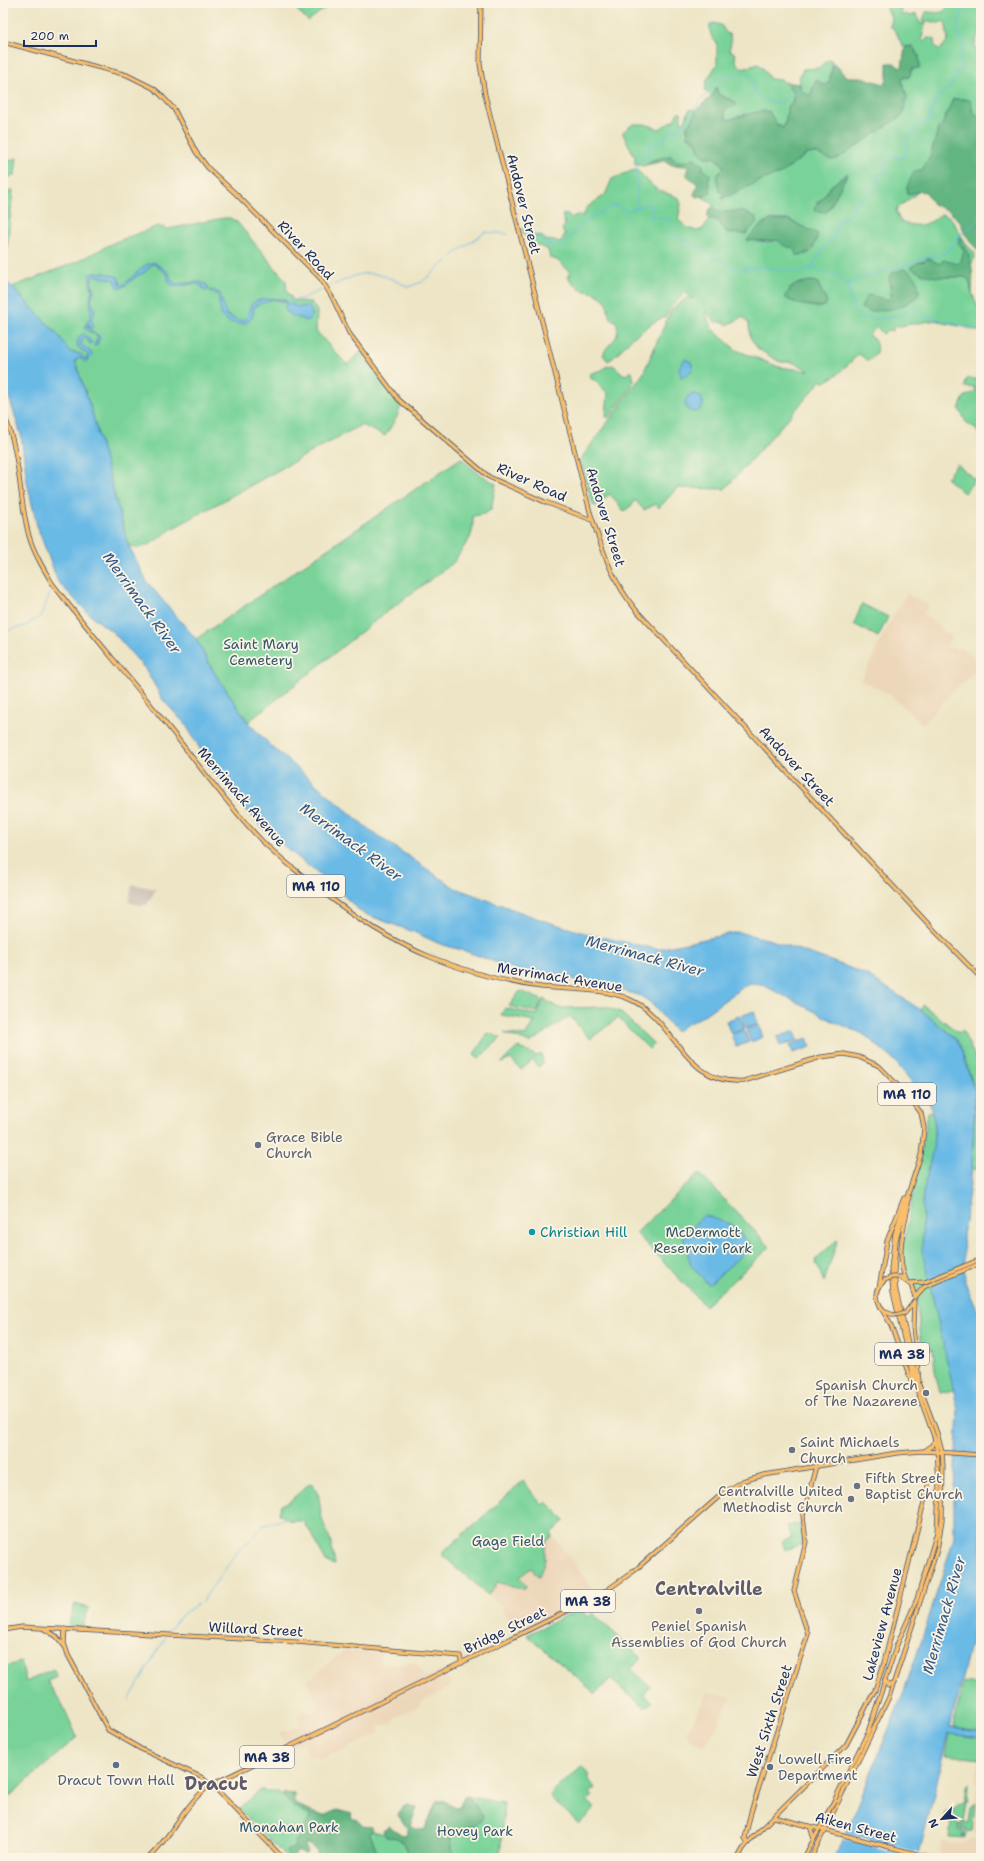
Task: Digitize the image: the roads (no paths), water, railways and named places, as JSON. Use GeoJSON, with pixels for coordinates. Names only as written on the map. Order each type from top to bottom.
{"type":"FeatureCollection","features":[{"type":"Feature","properties":{"kind":"main road","name":"Andover Street"},"geometry":{"type":"LineString","coordinates":[[481,3],[480,64],[485,95],[592,520],[615,581],[634,606],[933,929],[981,978]]}},
{"type":"Feature","properties":{"kind":"main road","name":"River Road"},"geometry":{"type":"LineString","coordinates":[[3,42],[121,73],[145,83],[157,91],[174,109],[191,144],[203,163],[321,279],[332,297],[349,333],[398,399],[489,477],[545,502],[592,520]]}},
{"type":"Feature","properties":{"kind":"main road","name":"Merrimack Avenue"},"geometry":{"type":"LineString","coordinates":[[3,413],[13,444],[30,538],[38,560],[52,583],[261,839],[285,862],[356,917],[410,948],[471,971],[518,984],[606,993],[630,1000],[652,1014],[697,1068],[721,1079],[735,1082],[744,1081],[832,1055],[854,1056],[875,1064],[887,1073],[910,1098],[918,1109],[922,1118],[924,1141],[913,1181]]}},
{"type":"Feature","properties":{"kind":"main road","name":"MA 110"},"geometry":{"type":"LineString","coordinates":[[906,1280],[902,1267],[902,1247],[913,1181]]}},
{"type":"Feature","properties":{"kind":"main road","name":"MA 110"},"geometry":{"type":"LineString","coordinates":[[881,1308],[877,1298],[890,1230],[913,1181]]}},
{"type":"Feature","properties":{"kind":"main road"},"geometry":{"type":"LineString","coordinates":[[913,1181],[896,1240],[894,1273],[896,1291],[920,1390]]}},
{"type":"Feature","properties":{"kind":"main road"},"geometry":{"type":"LineString","coordinates":[[913,1181],[895,1233],[891,1269],[894,1298],[910,1367],[920,1401]]}},
{"type":"Feature","properties":{"kind":"main road"},"geometry":{"type":"LineString","coordinates":[[881,1308],[894,1315],[905,1313],[910,1309],[920,1290],[926,1284],[972,1265],[981,1263]]}},
{"type":"Feature","properties":{"kind":"main road"},"geometry":{"type":"LineString","coordinates":[[879,1288],[885,1280],[892,1277],[900,1277],[910,1283],[914,1290],[915,1299]]}},
{"type":"Feature","properties":{"kind":"main road"},"geometry":{"type":"LineString","coordinates":[[910,1283],[926,1284]]}},
{"type":"Feature","properties":{"kind":"main road","name":"MA 38"},"geometry":{"type":"LineString","coordinates":[[915,1299],[913,1331],[920,1390],[937,1433],[940,1452]]}},
{"type":"Feature","properties":{"kind":"main road","name":"MA 38"},"geometry":{"type":"LineString","coordinates":[[881,1308],[892,1324],[908,1374],[935,1438]]}},
{"type":"Feature","properties":{"kind":"main road"},"geometry":{"type":"LineString","coordinates":[[811,1858],[882,1714],[894,1683],[940,1539],[942,1520],[940,1452],[935,1438]]}},
{"type":"Feature","properties":{"kind":"main road"},"geometry":{"type":"LineString","coordinates":[[923,1451],[933,1445],[935,1438]]}},
{"type":"Feature","properties":{"kind":"main road","name":"Bridge Street"},"geometry":{"type":"LineString","coordinates":[[148,1858],[170,1834],[198,1796],[211,1785],[593,1599],[620,1583],[731,1486],[764,1475],[890,1454],[923,1451],[981,1455]]}},
{"type":"Feature","properties":{"kind":"main road","name":"West Sixth Street"},"geometry":{"type":"LineString","coordinates":[[748,1843],[745,1838],[751,1812],[808,1634],[794,1591],[806,1542],[804,1516],[816,1466]]}},
{"type":"Feature","properties":{"kind":"main road","name":"Lakeview Avenue"},"geometry":{"type":"LineString","coordinates":[[738,1858],[748,1843],[846,1745],[875,1690],[884,1663],[929,1482],[931,1480],[941,1480]]}},
{"type":"Feature","properties":{"kind":"main road"},"geometry":{"type":"LineString","coordinates":[[804,1858],[865,1740],[893,1656],[917,1599],[936,1540],[941,1480]]}},
{"type":"Feature","properties":{"kind":"main road","name":"Willard Street"},"geometry":{"type":"LineString","coordinates":[[3,1630],[22,1627],[296,1642],[438,1653],[460,1656],[462,1663]]}},
{"type":"Feature","properties":{"kind":"main road"},"geometry":{"type":"LineString","coordinates":[[43,1628],[56,1636],[66,1649],[108,1730],[141,1749],[189,1771],[211,1785],[284,1858]]}},
{"type":"Feature","properties":{"kind":"main road"},"geometry":{"type":"LineString","coordinates":[[65,1629],[64,1638],[66,1649]]}},
{"type":"Feature","properties":{"kind":"main road"},"geometry":{"type":"LineString","coordinates":[[893,1656],[897,1655],[901,1658]]}},
{"type":"Feature","properties":{"kind":"main road"},"geometry":{"type":"LineString","coordinates":[[885,1681],[888,1686],[894,1683]]}},
{"type":"Feature","properties":{"kind":"main road","name":"Aiken Street"},"geometry":{"type":"LineString","coordinates":[[774,1817],[932,1858]]}},
{"type":"Feature","properties":{"kind":"main road"},"geometry":{"type":"LineString","coordinates":[[810,1826],[814,1839]]}},
{"type":"Feature","properties":{"kind":"water"},"geometry":{"type":"Polygon","coordinates":[[[154,262],[169,273],[171,280],[176,284],[199,282],[207,285],[209,290],[204,291],[202,286],[197,284],[180,286],[172,285],[167,274],[154,264],[122,288],[118,287],[115,280],[93,275],[91,283],[94,290],[91,300],[95,311],[91,321],[94,324],[92,328],[89,327],[89,323],[87,327],[100,337],[97,345],[94,346],[98,336],[87,330],[85,327],[91,315],[90,297],[92,290],[89,275],[103,273],[118,277],[121,285],[123,285],[146,265],[154,262]]]}},
{"type":"Feature","properties":{"kind":"water","name":"Merrimack River"},"geometry":{"type":"Polygon","coordinates":[[[3,278],[59,336],[70,352],[81,354],[83,358],[87,359],[88,355],[78,347],[78,341],[79,337],[84,334],[91,341],[90,344],[86,338],[83,338],[81,345],[90,351],[92,355],[90,359],[85,362],[79,357],[75,361],[91,409],[128,545],[147,582],[196,639],[212,669],[248,722],[271,746],[371,831],[455,888],[542,920],[591,935],[658,949],[738,932],[771,940],[845,966],[867,975],[921,1010],[956,1039],[960,1046],[975,1093],[972,1169],[963,1236],[965,1282],[981,1319],[981,1599],[950,1728],[981,1732],[981,1738],[949,1734],[918,1858],[833,1858],[841,1845],[852,1820],[904,1691],[954,1538],[954,1489],[958,1410],[922,1250],[923,1194],[933,1147],[935,1125],[930,1104],[892,1058],[863,1034],[835,1022],[761,984],[749,983],[701,1017],[685,1025],[676,1032],[650,1002],[641,996],[607,986],[580,982],[560,974],[530,974],[465,951],[440,944],[414,932],[362,913],[339,891],[262,828],[212,769],[186,725],[163,700],[146,670],[114,633],[90,615],[58,582],[37,526],[27,482],[21,435],[9,397],[3,386],[3,278]]]}},
{"type":"Feature","properties":{"kind":"water"},"geometry":{"type":"Polygon","coordinates":[[[211,290],[220,293],[226,315],[240,321],[247,318],[250,307],[254,302],[262,299],[272,299],[254,307],[253,316],[251,319],[248,322],[240,324],[223,318],[221,315],[219,295],[210,292],[211,290]]]}},
{"type":"Feature","properties":{"kind":"water"},"geometry":{"type":"Polygon","coordinates":[[[272,299],[285,300],[288,304],[292,304],[297,307],[308,306],[312,312],[312,316],[307,321],[293,316],[285,310],[286,302],[272,299]]]}},
{"type":"Feature","properties":{"kind":"water"},"geometry":{"type":"Polygon","coordinates":[[[685,359],[691,362],[693,369],[686,376],[681,377],[679,368],[685,359]]]}},
{"type":"Feature","properties":{"kind":"water"},"geometry":{"type":"Polygon","coordinates":[[[694,394],[698,395],[702,399],[702,407],[698,411],[694,412],[690,411],[686,407],[685,403],[686,399],[690,395],[694,394]]]}},
{"type":"Feature","properties":{"kind":"water"},"geometry":{"type":"Polygon","coordinates":[[[754,1011],[758,1024],[745,1028],[741,1016],[754,1011]]]}},
{"type":"Feature","properties":{"kind":"water"},"geometry":{"type":"Polygon","coordinates":[[[739,1016],[744,1029],[731,1034],[726,1021],[739,1016]]]}},
{"type":"Feature","properties":{"kind":"water"},"geometry":{"type":"Polygon","coordinates":[[[759,1025],[763,1037],[751,1042],[746,1029],[759,1025]]]}},
{"type":"Feature","properties":{"kind":"water"},"geometry":{"type":"Polygon","coordinates":[[[744,1030],[749,1042],[736,1047],[731,1034],[744,1030]]]}},
{"type":"Feature","properties":{"kind":"water"},"geometry":{"type":"Polygon","coordinates":[[[795,1031],[798,1040],[780,1046],[777,1037],[795,1031]]]}},
{"type":"Feature","properties":{"kind":"water"},"geometry":{"type":"Polygon","coordinates":[[[807,1038],[811,1047],[793,1053],[790,1045],[807,1038]]]}},
{"type":"Feature","properties":{"kind":"water"},"geometry":{"type":"Polygon","coordinates":[[[704,1215],[732,1225],[751,1246],[709,1285],[691,1265],[683,1237],[704,1215]]]}},
{"type":"Feature","properties":{"kind":"waterway"},"geometry":{"type":"LineString","coordinates":[[522,234],[529,234],[551,246],[562,247],[579,227],[607,209],[615,205],[627,211],[647,204],[652,207],[651,217],[668,218],[673,235],[698,246],[736,270],[759,267],[801,272],[811,269],[826,244],[833,239],[835,231],[839,226],[838,220],[853,213],[854,203],[866,196],[873,189],[876,185],[877,176],[885,172],[884,165],[889,158],[896,155],[897,159],[904,157],[908,147],[907,141],[921,122],[928,122],[937,96],[950,87],[954,80],[955,72],[962,70],[960,57],[965,44],[957,31],[962,12],[979,3]]}},
{"type":"Feature","properties":{"kind":"waterway"},"geometry":{"type":"LineString","coordinates":[[637,164],[640,159],[648,155],[649,145],[655,141],[664,141],[669,132],[686,123],[700,100],[710,92],[709,86],[716,80],[736,73],[748,75],[752,80],[754,90],[757,95],[771,102],[783,101],[800,88]]}},
{"type":"Feature","properties":{"kind":"waterway"},"geometry":{"type":"LineString","coordinates":[[637,168],[636,199],[638,207]]}},
{"type":"Feature","properties":{"kind":"waterway"},"geometry":{"type":"LineString","coordinates":[[847,285],[857,280],[906,265],[925,257],[943,254],[952,247],[957,238],[981,218]]}},
{"type":"Feature","properties":{"kind":"waterway"},"geometry":{"type":"LineString","coordinates":[[331,285],[361,274],[375,274],[395,280],[408,287],[422,282],[457,252],[485,232],[508,234]]}},
{"type":"Feature","properties":{"kind":"waterway"},"geometry":{"type":"LineString","coordinates":[[812,269],[833,275],[844,281],[849,291],[851,303],[857,313],[864,317],[873,319],[888,318],[902,313],[912,312],[981,331]]}},
{"type":"Feature","properties":{"kind":"waterway"},"geometry":{"type":"LineString","coordinates":[[287,301],[301,299],[321,290]]}},
{"type":"Feature","properties":{"kind":"waterway"},"geometry":{"type":"LineString","coordinates":[[3,639],[9,630],[25,626],[40,617],[53,587]]}},
{"type":"Feature","properties":{"kind":"waterway"},"geometry":{"type":"LineString","coordinates":[[3,650],[7,658],[3,662]]}},
{"type":"Feature","properties":{"kind":"waterway"},"geometry":{"type":"LineString","coordinates":[[202,1601],[241,1547],[251,1540],[262,1526],[287,1518]]}},
{"type":"Feature","properties":{"kind":"waterway"},"geometry":{"type":"LineString","coordinates":[[168,1631],[183,1614],[197,1604]]}},
{"type":"Feature","properties":{"kind":"waterway"},"geometry":{"type":"LineString","coordinates":[[129,1700],[165,1638]]}},
{"type":"Feature","properties":{"kind":"place","name":"Grace Bible Church"},"geometry":{"type":"Point","coordinates":[258,1145]}},
{"type":"Feature","properties":{"kind":"place","name":"Christian Hill"},"geometry":{"type":"Point","coordinates":[532,1232]}},
{"type":"Feature","properties":{"kind":"place","name":"Spanish Church of The Nazarene"},"geometry":{"type":"Point","coordinates":[926,1393]}},
{"type":"Feature","properties":{"kind":"place","name":"Saint Michaels Church"},"geometry":{"type":"Point","coordinates":[792,1450]}},
{"type":"Feature","properties":{"kind":"place","name":"Fifth Street Baptist Church"},"geometry":{"type":"Point","coordinates":[857,1486]}},
{"type":"Feature","properties":{"kind":"place","name":"Centralville United Methodist Church"},"geometry":{"type":"Point","coordinates":[851,1499]}},
{"type":"Feature","properties":{"kind":"place","name":"Peniel Spanish Assemblies of God Church"},"geometry":{"type":"Point","coordinates":[699,1611]}},
{"type":"Feature","properties":{"kind":"place","name":"Dracut Town Hall"},"geometry":{"type":"Point","coordinates":[116,1765]}},
{"type":"Feature","properties":{"kind":"place","name":"Lowell Fire Department"},"geometry":{"type":"Point","coordinates":[770,1767]}},
{"type":"Feature","properties":{"kind":"district","name":"Centralville"},"geometry":{"type":"Point","coordinates":[709,1589]}},
{"type":"Feature","properties":{"kind":"district","name":"Dracut"},"geometry":{"type":"Point","coordinates":[216,1784]}},
{"type":"Feature","properties":{"kind":"park label","name":"Saint Mary Cemetery"},"geometry":{"type":"Point","coordinates":[261,652]}},
{"type":"Feature","properties":{"kind":"park label","name":"McDermott Reservoir Park"},"geometry":{"type":"Point","coordinates":[703,1240]}},
{"type":"Feature","properties":{"kind":"park label","name":"Gage Field"},"geometry":{"type":"Point","coordinates":[508,1541]}},
{"type":"Feature","properties":{"kind":"park label","name":"Monahan Park"},"geometry":{"type":"Point","coordinates":[289,1827]}},
{"type":"Feature","properties":{"kind":"park label","name":"Hovey Park"},"geometry":{"type":"Point","coordinates":[475,1831]}}]}
